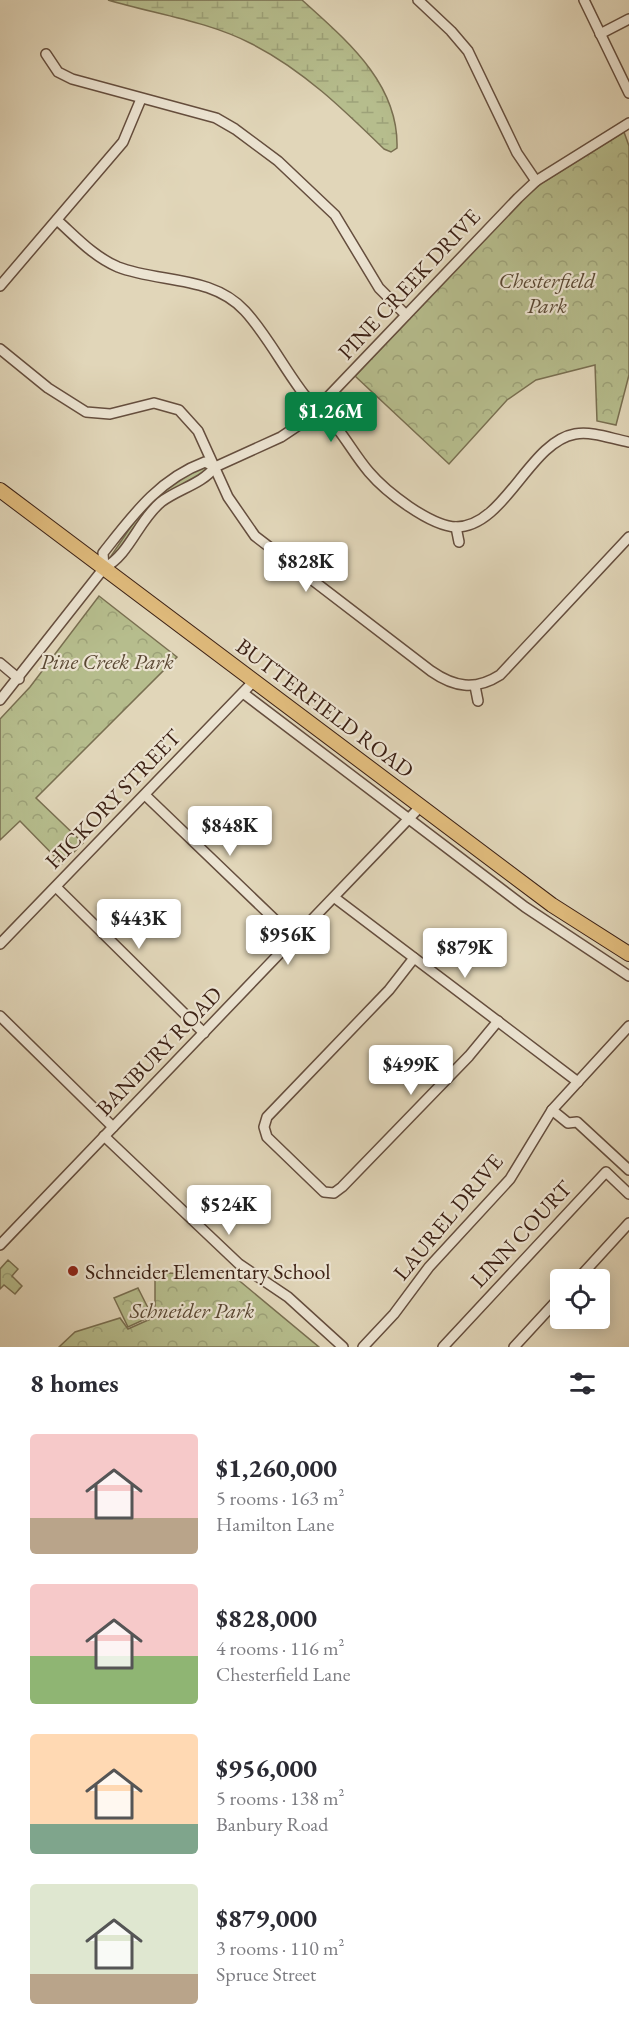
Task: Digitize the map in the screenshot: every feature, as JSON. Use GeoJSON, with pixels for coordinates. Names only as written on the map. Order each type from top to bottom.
{"type":"FeatureCollection","features":[{"type":"Feature","properties":{"kind":"main road","name":"BUTTERFIELD ROAD"},"geometry":{"type":"LineString","coordinates":[[0,490],[552,905],[629,954]]}},
{"type":"Feature","properties":{"kind":"street"},"geometry":{"type":"LineString","coordinates":[[418,0],[452,31],[468,51],[512,144],[536,181]]}},
{"type":"Feature","properties":{"kind":"street"},"geometry":{"type":"LineString","coordinates":[[584,0],[629,93]]}},
{"type":"Feature","properties":{"kind":"street"},"geometry":{"type":"LineString","coordinates":[[600,34],[629,19]]}},
{"type":"Feature","properties":{"kind":"street"},"geometry":{"type":"LineString","coordinates":[[46,54],[58,72],[72,79],[225,122],[278,161],[335,214],[379,288],[406,315]]}},
{"type":"Feature","properties":{"kind":"street"},"geometry":{"type":"LineString","coordinates":[[0,286],[123,142],[141,99]]}},
{"type":"Feature","properties":{"kind":"street","name":"PINE CREEK DRIVE"},"geometry":{"type":"LineString","coordinates":[[0,700],[19,679],[104,568],[118,561],[153,510],[174,493],[208,477],[215,467],[281,437],[318,410],[536,181],[629,123]]}},
{"type":"Feature","properties":{"kind":"street"},"geometry":{"type":"LineString","coordinates":[[57,220],[90,250],[119,267],[203,286],[226,296],[254,321],[300,390],[336,428],[378,482],[436,523],[467,525],[484,516],[561,439],[584,434],[629,442]]}},
{"type":"Feature","properties":{"kind":"street"},"geometry":{"type":"LineString","coordinates":[[0,349],[48,388],[76,408],[86,412],[110,414],[154,403],[179,410],[193,422],[243,522],[271,550],[444,680],[456,684],[475,686],[500,675],[629,537]]}},
{"type":"Feature","properties":{"kind":"street","name":"PINE CREEK DRIVE"},"geometry":{"type":"LineString","coordinates":[[104,568],[104,552],[146,500],[189,468],[205,462],[215,467]]}},
{"type":"Feature","properties":{"kind":"street"},"geometry":{"type":"LineString","coordinates":[[456,526],[459,542]]}},
{"type":"Feature","properties":{"kind":"street"},"geometry":{"type":"LineString","coordinates":[[0,663],[19,679]]}},
{"type":"Feature","properties":{"kind":"street","name":"HICKORY STREET"},"geometry":{"type":"LineString","coordinates":[[0,944],[254,681]]}},
{"type":"Feature","properties":{"kind":"street"},"geometry":{"type":"LineString","coordinates":[[475,686],[478,701]]}},
{"type":"Feature","properties":{"kind":"street"},"geometry":{"type":"LineString","coordinates":[[243,693],[525,907],[629,976]]}},
{"type":"Feature","properties":{"kind":"street"},"geometry":{"type":"LineString","coordinates":[[145,795],[295,939]]}},
{"type":"Feature","properties":{"kind":"street","name":"BANBURY ROAD"},"geometry":{"type":"LineString","coordinates":[[0,1245],[420,807]]}},
{"type":"Feature","properties":{"kind":"street"},"geometry":{"type":"LineString","coordinates":[[56,887],[204,1033]]}},
{"type":"Feature","properties":{"kind":"street"},"geometry":{"type":"LineString","coordinates":[[335,898],[578,1082]]}},
{"type":"Feature","properties":{"kind":"street"},"geometry":{"type":"LineString","coordinates":[[414,958],[388,990],[270,1112],[265,1122],[265,1131],[271,1141],[324,1192],[334,1193],[342,1186],[469,1056],[498,1021]]}},
{"type":"Feature","properties":{"kind":"street"},"geometry":{"type":"LineString","coordinates":[[0,1016],[113,1127]]}},
{"type":"Feature","properties":{"kind":"street","name":"LAUREL DRIVE"},"geometry":{"type":"LineString","coordinates":[[363,1347],[394,1314],[429,1267],[510,1179],[552,1110],[629,1026]]}},
{"type":"Feature","properties":{"kind":"street"},"geometry":{"type":"LineString","coordinates":[[552,1110],[568,1123],[577,1122],[629,1170]]}},
{"type":"Feature","properties":{"kind":"street"},"geometry":{"type":"LineString","coordinates":[[104,1136],[239,1264],[288,1297],[343,1347]]}},
{"type":"Feature","properties":{"kind":"street","name":"LINN COURT"},"geometry":{"type":"LineString","coordinates":[[443,1347],[606,1172],[629,1194]]}},
{"type":"Feature","properties":{"kind":"street"},"geometry":{"type":"LineString","coordinates":[[587,1269],[629,1223]]}},
{"type":"Feature","properties":{"kind":"street"},"geometry":{"type":"LineString","coordinates":[[514,1347],[550,1308]]}},
{"type":"Feature","properties":{"kind":"green space"},"geometry":{"type":"Polygon","coordinates":[[[108,0],[302,0],[352,47],[379,83],[389,103],[395,125],[397,148],[391,152],[384,149],[338,105],[305,78],[271,54],[252,44],[218,29],[108,0]]]}},
{"type":"Feature","properties":{"kind":"green space","name":"Chesterfield Park"},"geometry":{"type":"Polygon","coordinates":[[[624,132],[629,146],[629,375],[616,425],[597,421],[595,365],[536,380],[507,400],[449,464],[355,376],[523,199],[542,183],[624,132]]]}},
{"type":"Feature","properties":{"kind":"green space"},"geometry":{"type":"Polygon","coordinates":[[[204,466],[208,467],[208,473],[180,487],[163,499],[140,521],[123,546],[111,556],[145,506],[178,478],[204,466]]]}},
{"type":"Feature","properties":{"kind":"green space","name":"Pine Creek Park"},"geometry":{"type":"Polygon","coordinates":[[[99,596],[177,657],[36,798],[83,843],[62,864],[20,821],[0,840],[0,719],[30,687],[99,596]]]}},
{"type":"Feature","properties":{"kind":"green space"},"geometry":{"type":"Polygon","coordinates":[[[8,1260],[18,1269],[12,1276],[22,1286],[15,1294],[4,1285],[0,1289],[0,1269],[8,1260]]]}},
{"type":"Feature","properties":{"kind":"green space","name":"Schneider Park"},"geometry":{"type":"Polygon","coordinates":[[[155,1272],[236,1278],[319,1347],[59,1347],[75,1332],[120,1318],[128,1329],[155,1317],[155,1272]]]}},
{"type":"Feature","properties":{"kind":"green space"},"geometry":{"type":"Polygon","coordinates":[[[138,1288],[152,1316],[128,1327],[114,1298],[138,1288]]]}},
{"type":"Feature","properties":{"kind":"place","name":"Schneider Elementary School"},"geometry":{"type":"Point","coordinates":[73,1271]}}]}
